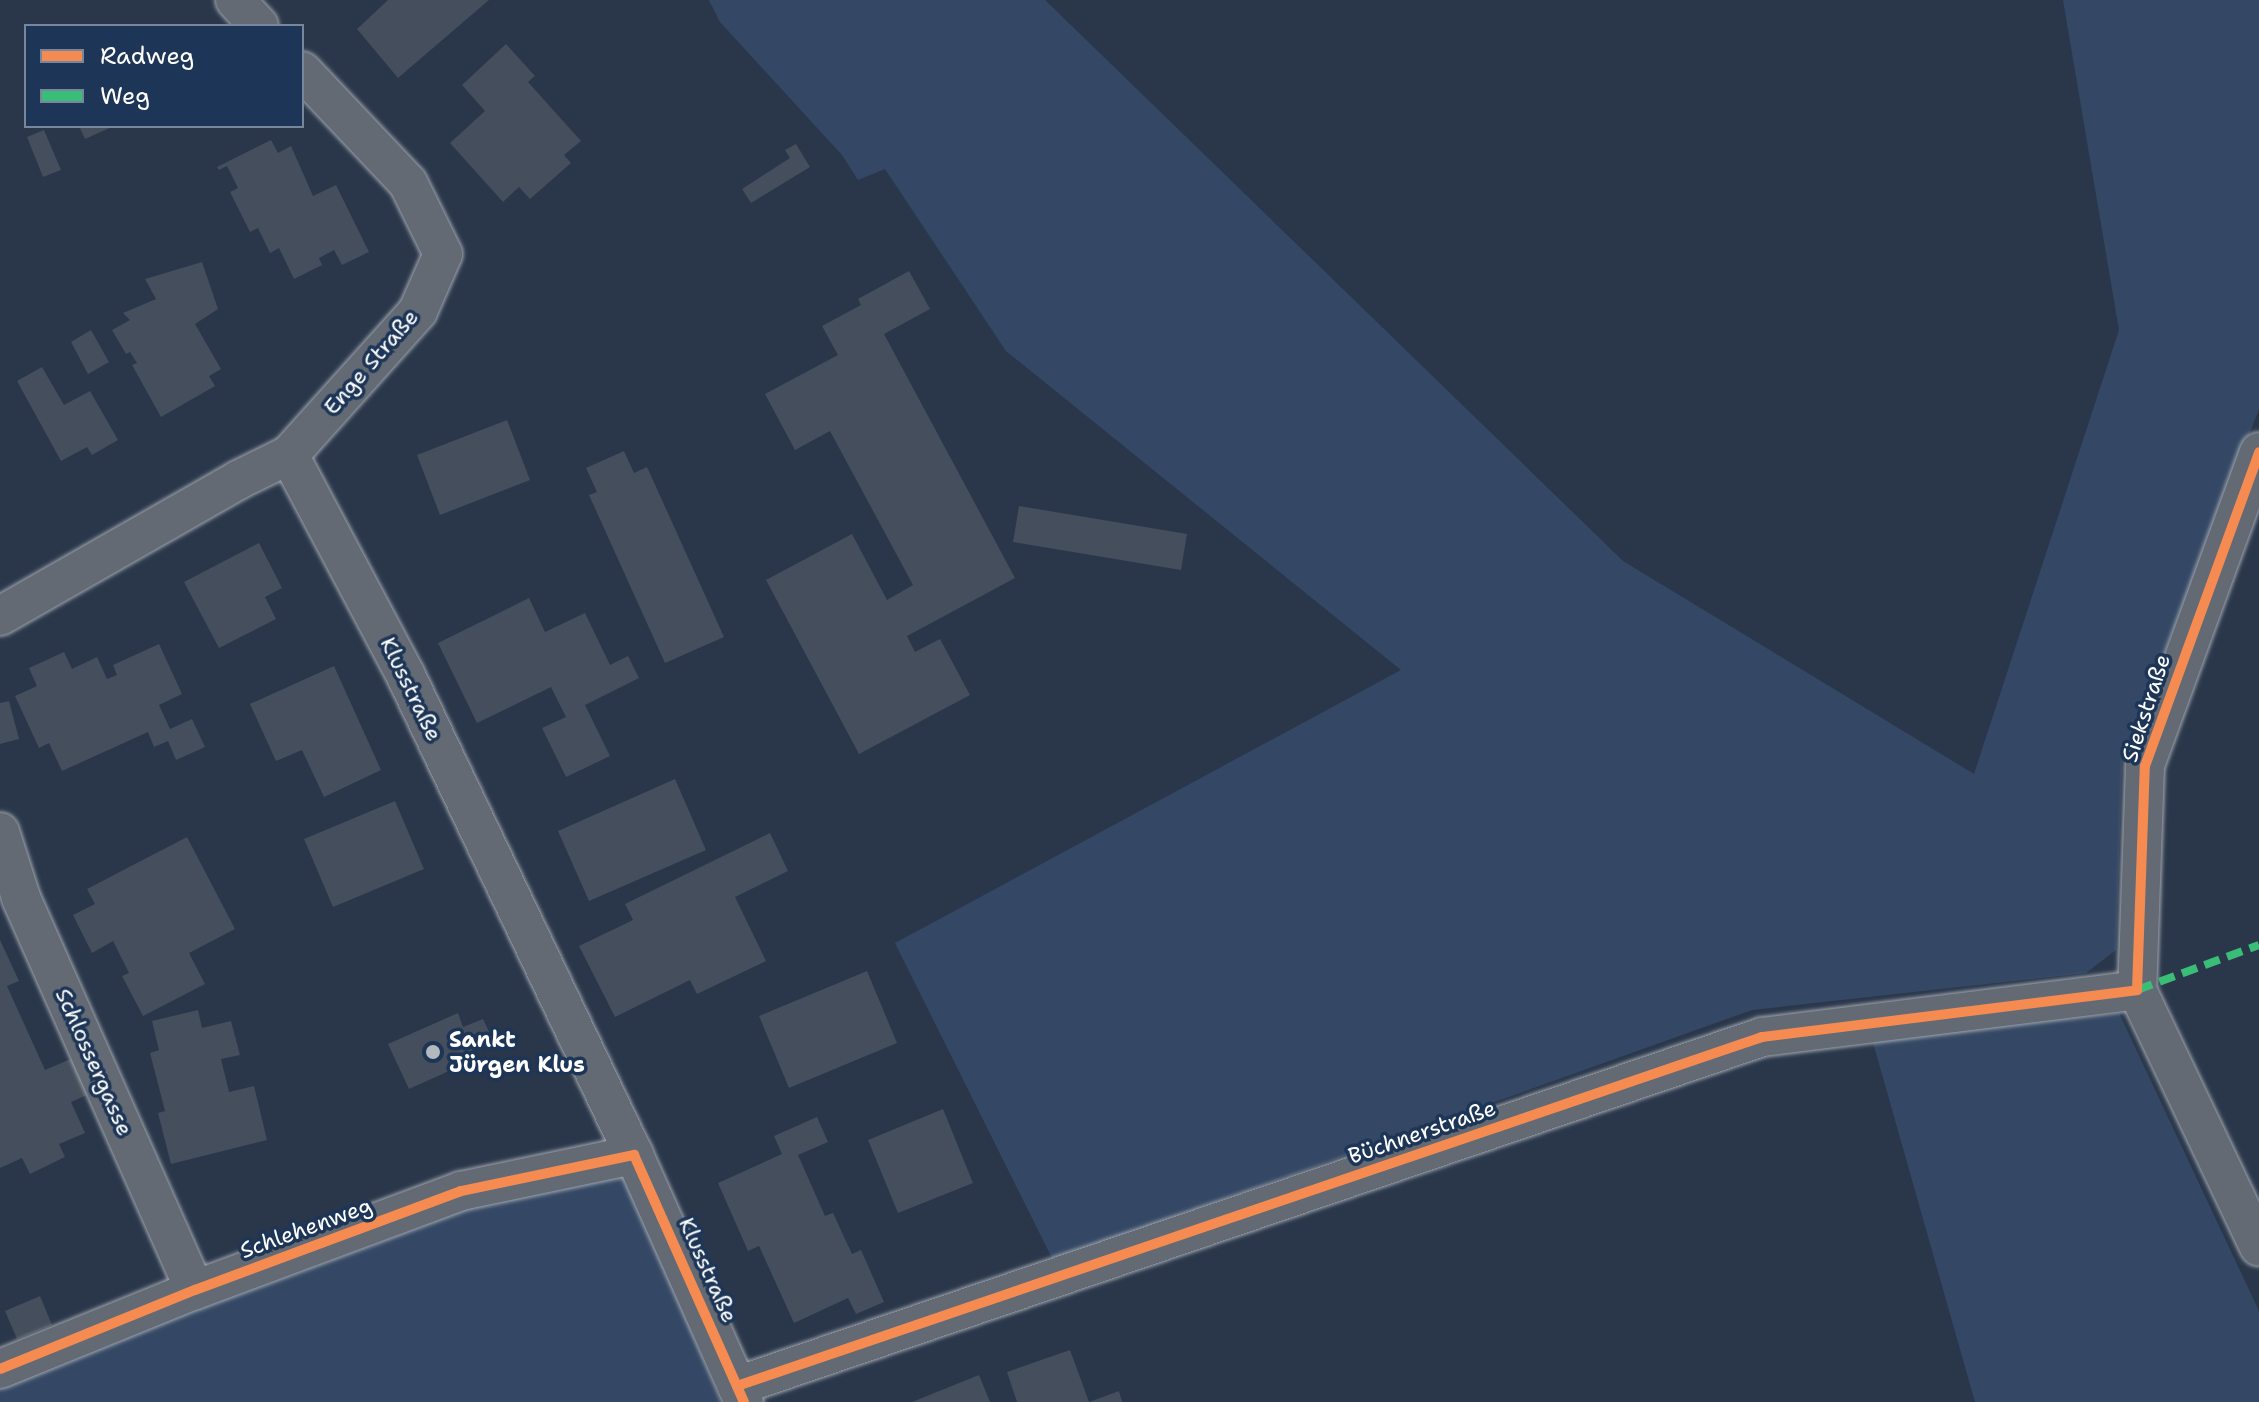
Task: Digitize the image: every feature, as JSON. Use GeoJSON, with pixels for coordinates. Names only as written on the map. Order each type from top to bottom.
{"type":"FeatureCollection","features":[{"type":"Feature","properties":{"kind":"street"},"geometry":{"type":"LineString","coordinates":[[235,0],[257,24]]}},
{"type":"Feature","properties":{"kind":"street","name":"Enge Straße"},"geometry":{"type":"LineString","coordinates":[[289,455],[418,311],[443,254],[408,183],[304,73]]}},
{"type":"Feature","properties":{"kind":"street","name":"Siekstraße"},"geometry":{"type":"LineString","coordinates":[[2259,452],[2145,766],[2137,990],[2259,1247]]}},
{"type":"Feature","properties":{"kind":"street"},"geometry":{"type":"LineString","coordinates":[[0,616],[238,480],[289,455]]}},
{"type":"Feature","properties":{"kind":"street","name":"Klusstraße"},"geometry":{"type":"LineString","coordinates":[[289,455],[406,676],[634,1155],[740,1394]]}},
{"type":"Feature","properties":{"kind":"street","name":"Schlossergasse"},"geometry":{"type":"LineString","coordinates":[[0,832],[21,898],[195,1290]]}},
{"type":"Feature","properties":{"kind":"street","name":"Büchnerstraße"},"geometry":{"type":"LineString","coordinates":[[740,1394],[1762,1037],[2137,990]]}},
{"type":"Feature","properties":{"kind":"street","name":"Schlehenweg"},"geometry":{"type":"LineString","coordinates":[[0,1369],[195,1290],[461,1191],[634,1155]]}},
{"type":"Feature","properties":{"kind":"shaded area"},"geometry":{"type":"Polygon","coordinates":[[[709,0],[1045,0],[1623,561],[1974,774],[2119,330],[2063,0],[2259,0],[2259,409],[2122,762],[2116,950],[2086,973],[1752,1010],[1053,1260],[895,943],[1401,670],[1006,351],[885,169],[858,180],[842,155],[720,22],[709,0]]]}},
{"type":"Feature","properties":{"kind":"shaded area"},"geometry":{"type":"Polygon","coordinates":[[[2119,1013],[2259,1311],[2259,1402],[1975,1402],[1872,1039],[2119,1013]]]}},
{"type":"Feature","properties":{"kind":"shaded area"},"geometry":{"type":"Polygon","coordinates":[[[625,1172],[721,1402],[0,1402],[0,1382],[467,1203],[625,1172]]]}},
{"type":"Feature","properties":{"kind":"building"},"geometry":{"type":"Polygon","coordinates":[[[388,0],[489,0],[398,78],[357,29],[388,0]]]}},
{"type":"Feature","properties":{"kind":"building"},"geometry":{"type":"Polygon","coordinates":[[[506,44],[535,76],[528,82],[581,141],[564,155],[571,163],[530,199],[519,187],[503,202],[450,143],[485,111],[462,85],[506,44]]]}},
{"type":"Feature","properties":{"kind":"building"},"geometry":{"type":"Polygon","coordinates":[[[80,128],[110,128],[85,139],[80,128]]]}},
{"type":"Feature","properties":{"kind":"building"},"geometry":{"type":"Polygon","coordinates":[[[44,130],[61,170],[43,177],[27,137],[44,130]]]}},
{"type":"Feature","properties":{"kind":"building"},"geometry":{"type":"Polygon","coordinates":[[[271,140],[278,153],[291,146],[313,196],[336,185],[369,252],[342,265],[334,250],[319,258],[322,265],[294,279],[279,248],[270,253],[258,228],[250,232],[230,192],[238,188],[227,166],[219,170],[217,167],[271,140]]]}},
{"type":"Feature","properties":{"kind":"building"},"geometry":{"type":"Polygon","coordinates":[[[796,144],[810,167],[751,203],[742,189],[790,158],[785,150],[796,144]]]}},
{"type":"Feature","properties":{"kind":"building"},"geometry":{"type":"Polygon","coordinates":[[[202,262],[218,309],[195,324],[221,369],[209,376],[215,386],[161,417],[132,365],[137,363],[130,352],[126,354],[112,330],[130,320],[123,313],[156,299],[145,279],[202,262]]]}},
{"type":"Feature","properties":{"kind":"building"},"geometry":{"type":"Polygon","coordinates":[[[909,271],[930,309],[884,334],[1015,578],[907,636],[915,652],[940,639],[970,695],[859,754],[766,580],[852,534],[887,600],[913,585],[830,431],[795,450],[765,394],[838,355],[822,326],[861,305],[858,299],[909,271]]]}},
{"type":"Feature","properties":{"kind":"building"},"geometry":{"type":"Polygon","coordinates":[[[91,330],[109,362],[88,374],[71,342],[91,330]]]}},
{"type":"Feature","properties":{"kind":"building"},"geometry":{"type":"Polygon","coordinates":[[[42,367],[64,405],[90,391],[118,440],[92,455],[87,447],[61,461],[17,381],[42,367]]]}},
{"type":"Feature","properties":{"kind":"building"},"geometry":{"type":"Polygon","coordinates":[[[507,420],[530,480],[440,515],[417,455],[507,420]]]}},
{"type":"Feature","properties":{"kind":"building"},"geometry":{"type":"Polygon","coordinates":[[[624,451],[634,473],[647,467],[724,637],[665,663],[589,495],[597,492],[586,468],[624,451]]]}},
{"type":"Feature","properties":{"kind":"building"},"geometry":{"type":"Polygon","coordinates":[[[1019,506],[1187,534],[1181,570],[1013,542],[1019,506]]]}},
{"type":"Feature","properties":{"kind":"building"},"geometry":{"type":"Polygon","coordinates":[[[259,543],[282,588],[265,597],[276,619],[219,648],[184,582],[259,543]]]}},
{"type":"Feature","properties":{"kind":"building"},"geometry":{"type":"Polygon","coordinates":[[[529,598],[545,632],[585,613],[610,665],[628,656],[639,678],[585,705],[610,756],[566,777],[542,728],[566,717],[551,687],[477,723],[438,643],[529,598]]]}},
{"type":"Feature","properties":{"kind":"building"},"geometry":{"type":"Polygon","coordinates":[[[159,644],[182,694],[159,705],[170,729],[192,719],[205,747],[176,760],[168,741],[154,747],[148,732],[62,771],[49,743],[39,748],[15,696],[37,686],[29,668],[64,652],[72,669],[97,657],[107,679],[117,675],[113,665],[159,644]]]}},
{"type":"Feature","properties":{"kind":"building"},"geometry":{"type":"Polygon","coordinates":[[[334,666],[381,770],[324,797],[302,750],[276,761],[250,704],[334,666]]]}},
{"type":"Feature","properties":{"kind":"building"},"geometry":{"type":"Polygon","coordinates":[[[9,701],[19,739],[0,744],[0,703],[9,701]]]}},
{"type":"Feature","properties":{"kind":"building"},"geometry":{"type":"Polygon","coordinates":[[[675,779],[706,850],[589,901],[558,831],[675,779]]]}},
{"type":"Feature","properties":{"kind":"building"},"geometry":{"type":"Polygon","coordinates":[[[395,801],[424,869],[333,907],[304,839],[395,801]]]}},
{"type":"Feature","properties":{"kind":"building"},"geometry":{"type":"Polygon","coordinates":[[[770,833],[788,871],[735,897],[766,961],[697,994],[690,980],[615,1017],[579,946],[633,920],[625,904],[770,833]]]}},
{"type":"Feature","properties":{"kind":"building"},"geometry":{"type":"Polygon","coordinates":[[[187,837],[235,929],[189,953],[205,984],[143,1016],[122,976],[129,973],[113,941],[92,953],[73,915],[95,904],[87,889],[187,837]]]}},
{"type":"Feature","properties":{"kind":"building"},"geometry":{"type":"Polygon","coordinates":[[[0,940],[19,981],[7,986],[45,1070],[73,1058],[89,1094],[71,1102],[85,1133],[59,1144],[65,1157],[30,1174],[22,1158],[0,1168],[0,940]]]}},
{"type":"Feature","properties":{"kind":"building"},"geometry":{"type":"Polygon","coordinates":[[[867,971],[897,1043],[789,1088],[759,1016],[867,971]]]}},
{"type":"Feature","properties":{"kind":"building"},"geometry":{"type":"Polygon","coordinates":[[[198,1010],[202,1028],[231,1021],[240,1055],[221,1059],[229,1092],[254,1086],[267,1140],[171,1164],[158,1113],[165,1111],[150,1053],[159,1050],[152,1021],[198,1010]]]}},
{"type":"Feature","properties":{"kind":"building","name":"Sankt Jürgen Klus"},"geometry":{"type":"Polygon","coordinates":[[[458,1013],[463,1027],[483,1019],[491,1036],[472,1045],[478,1058],[409,1089],[388,1044],[458,1013]]]}},
{"type":"Feature","properties":{"kind":"building"},"geometry":{"type":"Polygon","coordinates":[[[943,1109],[973,1183],[898,1213],[868,1140],[943,1109]]]}},
{"type":"Feature","properties":{"kind":"building"},"geometry":{"type":"Polygon","coordinates":[[[817,1117],[828,1142],[798,1155],[825,1216],[833,1213],[852,1254],[861,1250],[884,1302],[856,1314],[848,1298],[794,1323],[759,1246],[748,1251],[718,1183],[782,1154],[774,1136],[817,1117]]]}},
{"type":"Feature","properties":{"kind":"building"},"geometry":{"type":"Polygon","coordinates":[[[40,1296],[52,1325],[17,1339],[5,1311],[40,1296]]]}},
{"type":"Feature","properties":{"kind":"building"},"geometry":{"type":"Polygon","coordinates":[[[1070,1350],[1089,1402],[1017,1402],[1007,1372],[1070,1350]]]}},
{"type":"Feature","properties":{"kind":"building"},"geometry":{"type":"Polygon","coordinates":[[[979,1375],[990,1402],[912,1402],[979,1375]]]}},
{"type":"Feature","properties":{"kind":"building"},"geometry":{"type":"Polygon","coordinates":[[[1119,1391],[1122,1402],[1089,1402],[1119,1391]]]}},
{"type":"Feature","properties":{"kind":"marked path"},"geometry":{"type":"LineString","coordinates":[[2137,990],[2259,945]]}},
{"type":"Feature","properties":{"kind":"cycle path"},"geometry":{"type":"LineString","coordinates":[[737,1386],[1762,1037],[2137,990],[2145,766],[2259,452]]}},
{"type":"Feature","properties":{"kind":"cycle path"},"geometry":{"type":"LineString","coordinates":[[0,1369],[195,1290],[461,1191],[634,1155],[744,1402]]}},
{"type":"Feature","properties":{"kind":"place","name":"Sankt Jürgen Klus"},"geometry":{"type":"Point","coordinates":[433,1052]}}]}
